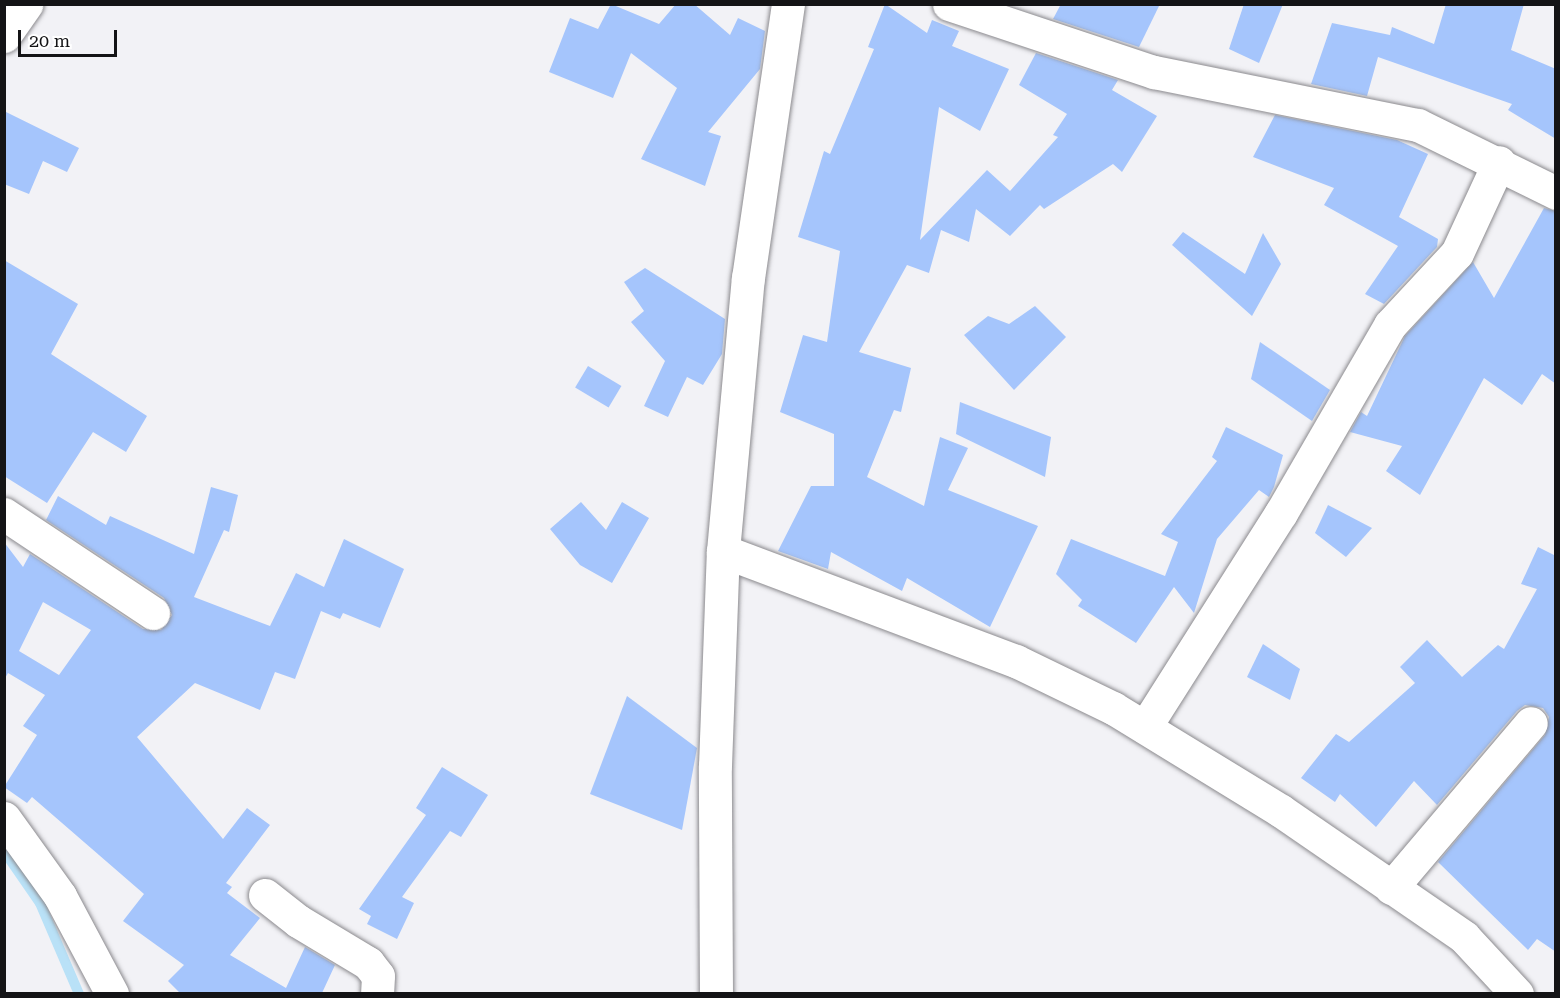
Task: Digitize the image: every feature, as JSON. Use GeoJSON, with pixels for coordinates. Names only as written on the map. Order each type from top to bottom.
{"type":"FeatureCollection","features":[{"type":"Feature","properties":{"kind":"street"},"geometry":{"type":"LineString","coordinates":[[4,36],[26,4]]}},
{"type":"Feature","properties":{"kind":"street"},"geometry":{"type":"LineString","coordinates":[[716,993],[715,766],[723,551],[748,278],[788,4]]}},
{"type":"Feature","properties":{"kind":"street"},"geometry":{"type":"LineString","coordinates":[[949,4],[1144,69],[1418,125],[1499,162],[1556,193]]}},
{"type":"Feature","properties":{"kind":"street"},"geometry":{"type":"LineString","coordinates":[[1145,728],[1281,513],[1390,325],[1457,253],[1499,162]]}},
{"type":"Feature","properties":{"kind":"street"},"geometry":{"type":"LineString","coordinates":[[4,513],[153,613]]}},
{"type":"Feature","properties":{"kind":"street"},"geometry":{"type":"LineString","coordinates":[[723,551],[1016,661],[1145,728],[1281,812],[1464,937],[1516,993]]}},
{"type":"Feature","properties":{"kind":"street"},"geometry":{"type":"LineString","coordinates":[[1390,888],[1531,723]]}},
{"type":"Feature","properties":{"kind":"street"},"geometry":{"type":"LineString","coordinates":[[4,818],[60,896],[112,993]]}},
{"type":"Feature","properties":{"kind":"street"},"geometry":{"type":"LineString","coordinates":[[265,895],[298,921],[368,963],[378,976],[377,993]]}},
{"type":"Feature","properties":{"kind":"building"},"geometry":{"type":"Polygon","coordinates":[[[611,4],[659,24],[676,4],[694,4],[730,35],[738,18],[765,31],[760,69],[708,132],[721,136],[705,186],[641,159],[677,88],[631,53],[613,98],[549,72],[570,18],[598,29],[611,4]]]}},
{"type":"Feature","properties":{"kind":"building"},"geometry":{"type":"Polygon","coordinates":[[[885,4],[927,33],[932,20],[959,31],[952,46],[1009,69],[980,131],[939,107],[920,240],[987,170],[1010,191],[1058,137],[1053,135],[1067,114],[1019,85],[1036,53],[1118,80],[1112,90],[1157,116],[1122,172],[1113,164],[1044,209],[1040,205],[1010,236],[976,209],[969,242],[941,230],[929,273],[907,265],[859,352],[911,368],[901,412],[894,410],[867,477],[924,506],[940,437],[968,448],[948,490],[1038,526],[990,627],[907,578],[902,591],[831,552],[828,569],[778,551],[811,486],[834,486],[834,434],[780,412],[803,335],[827,342],[840,251],[798,237],[824,151],[830,154],[874,49],[868,47],[885,4]]]}},
{"type":"Feature","properties":{"kind":"building"},"geometry":{"type":"Polygon","coordinates":[[[1061,4],[1160,4],[1139,47],[1053,19],[1061,4]]]}},
{"type":"Feature","properties":{"kind":"building"},"geometry":{"type":"Polygon","coordinates":[[[1244,4],[1283,4],[1259,63],[1229,49],[1244,4]]]}},
{"type":"Feature","properties":{"kind":"building"},"geometry":{"type":"Polygon","coordinates":[[[1446,4],[1524,4],[1511,50],[1556,69],[1556,139],[1508,110],[1512,104],[1378,57],[1367,96],[1311,84],[1332,23],[1390,35],[1392,27],[1434,44],[1446,4]]]}},
{"type":"Feature","properties":{"kind":"building"},"geometry":{"type":"Polygon","coordinates":[[[4,111],[79,148],[67,172],[43,161],[29,194],[4,184],[4,111]]]}},
{"type":"Feature","properties":{"kind":"building"},"geometry":{"type":"Polygon","coordinates":[[[1275,115],[1397,140],[1428,154],[1399,217],[1438,239],[1437,247],[1384,304],[1365,294],[1398,246],[1324,205],[1334,188],[1253,157],[1275,115]]]}},
{"type":"Feature","properties":{"kind":"building"},"geometry":{"type":"Polygon","coordinates":[[[1544,208],[1556,211],[1556,384],[1542,374],[1522,405],[1484,378],[1420,495],[1386,471],[1402,446],[1350,432],[1361,412],[1367,416],[1405,336],[1473,262],[1494,298],[1544,208]]]}},
{"type":"Feature","properties":{"kind":"building"},"geometry":{"type":"Polygon","coordinates":[[[1183,232],[1245,274],[1263,233],[1281,264],[1252,316],[1172,245],[1183,232]]]}},
{"type":"Feature","properties":{"kind":"building"},"geometry":{"type":"Polygon","coordinates":[[[4,260],[78,304],[51,354],[147,416],[126,452],[93,432],[47,503],[4,476],[4,260]]]}},
{"type":"Feature","properties":{"kind":"building"},"geometry":{"type":"Polygon","coordinates":[[[645,268],[725,319],[722,354],[703,385],[687,377],[668,417],[644,406],[665,361],[631,322],[644,311],[624,282],[645,268]]]}},
{"type":"Feature","properties":{"kind":"building"},"geometry":{"type":"Polygon","coordinates":[[[1035,306],[1066,337],[1014,390],[964,335],[988,316],[1009,324],[1035,306]]]}},
{"type":"Feature","properties":{"kind":"building"},"geometry":{"type":"Polygon","coordinates":[[[1260,342],[1330,390],[1312,421],[1251,379],[1260,342]]]}},
{"type":"Feature","properties":{"kind":"building"},"geometry":{"type":"Polygon","coordinates":[[[588,366],[621,386],[609,408],[575,387],[588,366]]]}},
{"type":"Feature","properties":{"kind":"building"},"geometry":{"type":"Polygon","coordinates":[[[960,402],[1051,437],[1045,477],[956,434],[960,402]]]}},
{"type":"Feature","properties":{"kind":"building"},"geometry":{"type":"Polygon","coordinates":[[[1226,427],[1283,455],[1274,487],[1269,497],[1259,490],[1217,539],[1194,613],[1174,587],[1136,643],[1078,606],[1082,600],[1056,574],[1071,539],[1165,576],[1178,542],[1161,534],[1217,461],[1212,457],[1226,427]]]}},
{"type":"Feature","properties":{"kind":"building"},"geometry":{"type":"Polygon","coordinates":[[[211,487],[238,495],[229,532],[224,530],[194,597],[270,626],[296,573],[324,587],[344,539],[404,569],[380,628],[343,613],[340,619],[321,611],[295,679],[275,672],[260,710],[195,683],[137,737],[223,839],[247,808],[270,825],[226,883],[232,887],[227,893],[260,918],[230,955],[286,988],[305,947],[335,965],[322,993],[180,993],[168,981],[184,965],[123,921],[144,894],[32,797],[27,803],[4,787],[37,735],[23,726],[45,695],[8,673],[4,680],[4,542],[23,567],[30,554],[143,629],[161,630],[172,615],[164,598],[46,520],[58,496],[106,525],[110,516],[194,554],[211,487]],[[43,602],[19,651],[59,675],[91,630],[43,602]]]}},
{"type":"Feature","properties":{"kind":"building"},"geometry":{"type":"Polygon","coordinates":[[[581,502],[606,530],[622,502],[649,518],[612,583],[580,565],[550,529],[581,502]]]}},
{"type":"Feature","properties":{"kind":"building"},"geometry":{"type":"Polygon","coordinates":[[[1328,505],[1372,528],[1346,557],[1315,533],[1328,505]]]}},
{"type":"Feature","properties":{"kind":"building"},"geometry":{"type":"Polygon","coordinates":[[[1538,547],[1556,556],[1556,952],[1537,939],[1528,950],[1438,862],[1545,735],[1549,717],[1543,708],[1525,705],[1517,711],[1437,805],[1414,781],[1376,827],[1340,794],[1335,802],[1301,778],[1336,734],[1349,742],[1415,683],[1400,667],[1427,640],[1462,677],[1498,645],[1504,649],[1537,589],[1521,584],[1538,547]]]}},
{"type":"Feature","properties":{"kind":"building"},"geometry":{"type":"Polygon","coordinates":[[[1263,644],[1300,669],[1290,700],[1247,677],[1263,644]]]}},
{"type":"Feature","properties":{"kind":"building"},"geometry":{"type":"Polygon","coordinates":[[[627,696],[697,748],[682,830],[590,794],[627,696]]]}},
{"type":"Feature","properties":{"kind":"building"},"geometry":{"type":"Polygon","coordinates":[[[442,767],[488,795],[461,837],[450,831],[402,897],[414,903],[397,939],[367,924],[371,916],[359,909],[426,815],[416,808],[442,767]]]}},
{"type":"Feature","properties":{"kind":"waterway"},"geometry":{"type":"LineString","coordinates":[[4,851],[40,903],[79,994]]}}]}
